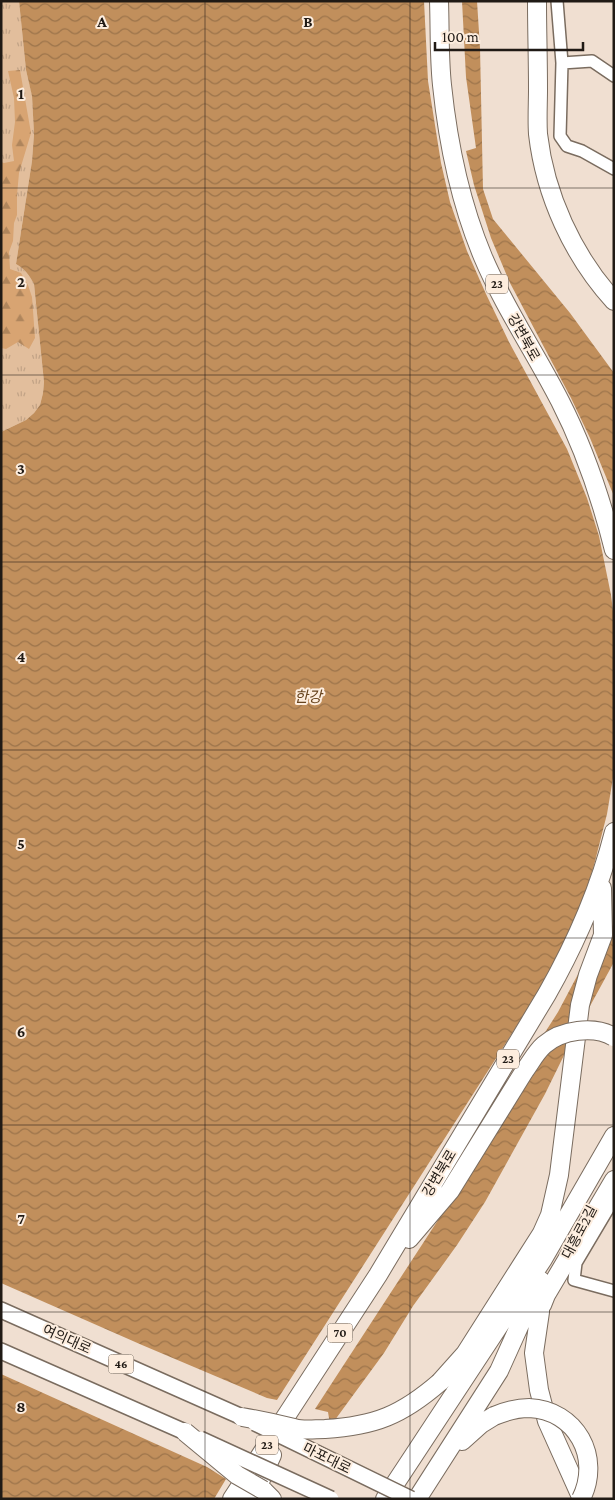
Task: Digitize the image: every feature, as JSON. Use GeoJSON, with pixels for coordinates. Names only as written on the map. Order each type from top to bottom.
{"type":"FeatureCollection","features":[{"type":"Feature","properties":{"kind":"highway","name":"강변북로"},"geometry":{"type":"LineString","coordinates":[[439,1],[442,84],[451,147],[464,202],[483,257],[516,324],[560,400],[583,450],[604,512],[614,550]]}},
{"type":"Feature","properties":{"kind":"highway"},"geometry":{"type":"LineString","coordinates":[[537,1],[538,134],[545,174],[558,213],[579,254],[603,290],[614,301]]}},
{"type":"Feature","properties":{"kind":"highway","name":"강변북로"},"geometry":{"type":"LineString","coordinates":[[232,1499],[378,1275],[568,956],[602,877],[614,832]]}},
{"type":"Feature","properties":{"kind":"highway"},"geometry":{"type":"LineString","coordinates":[[242,1417],[304,1429],[363,1425],[380,1420],[412,1404],[440,1382],[465,1354],[542,1233],[550,1215],[562,1157],[580,1005],[603,935],[602,877]]}},
{"type":"Feature","properties":{"kind":"highway"},"geometry":{"type":"LineString","coordinates":[[378,1275],[450,1192],[525,1070],[544,1045],[557,1037],[584,1030],[597,1031],[614,1037]]}},
{"type":"Feature","properties":{"kind":"highway"},"geometry":{"type":"LineString","coordinates":[[385,1499],[544,1259],[614,1136]]}},
{"type":"Feature","properties":{"kind":"highway"},"geometry":{"type":"LineString","coordinates":[[540,1312],[546,1295],[614,1180]]}},
{"type":"Feature","properties":{"kind":"highway"},"geometry":{"type":"LineString","coordinates":[[544,1259],[540,1280],[540,1312],[534,1353],[539,1390],[547,1420],[581,1499]]}},
{"type":"Feature","properties":{"kind":"highway"},"geometry":{"type":"LineString","coordinates":[[417,1499],[499,1372],[540,1280]]}},
{"type":"Feature","properties":{"kind":"highway"},"geometry":{"type":"LineString","coordinates":[[252,1499],[301,1391]]}},
{"type":"Feature","properties":{"kind":"highway"},"geometry":{"type":"LineString","coordinates":[[446,1455],[481,1424],[511,1409],[530,1408],[549,1413],[568,1423],[581,1440],[586,1453],[587,1481],[581,1499]]}},
{"type":"Feature","properties":{"kind":"highway"},"geometry":{"type":"LineString","coordinates":[[185,1432],[237,1475],[262,1489],[272,1499]]}},
{"type":"Feature","properties":{"kind":"main road","name":"여의대로"},"geometry":{"type":"LineString","coordinates":[[1,1310],[242,1417]]}},
{"type":"Feature","properties":{"kind":"main road"},"geometry":{"type":"LineString","coordinates":[[1,1351],[185,1432],[330,1499]]}},
{"type":"Feature","properties":{"kind":"main road","name":"마포대로"},"geometry":{"type":"LineString","coordinates":[[242,1417],[411,1499]]}},
{"type":"Feature","properties":{"kind":"street"},"geometry":{"type":"LineString","coordinates":[[557,1],[562,63],[560,136],[566,146],[582,151],[614,169]]}},
{"type":"Feature","properties":{"kind":"street"},"geometry":{"type":"LineString","coordinates":[[562,63],[592,61],[614,76]]}},
{"type":"Feature","properties":{"kind":"street","name":"대흥로2길"},"geometry":{"type":"LineString","coordinates":[[614,1199],[576,1263],[574,1280],[614,1291]]}},
{"type":"Feature","properties":{"kind":"green space"},"geometry":{"type":"Polygon","coordinates":[[[1,1],[19,1],[26,70],[32,95],[34,134],[32,161],[16,264],[26,272],[34,284],[44,382],[40,405],[34,413],[26,420],[1,432],[1,1]]]}},
{"type":"Feature","properties":{"kind":"green space"},"geometry":{"type":"Polygon","coordinates":[[[20,70],[31,133],[19,173],[17,215],[14,223],[13,241],[9,252],[10,269],[21,273],[32,297],[35,338],[29,349],[18,342],[6,349],[1,348],[1,162],[14,161],[12,145],[15,122],[14,98],[8,71],[20,70]]]}},
{"type":"Feature","properties":{"kind":"water","name":"한강"},"geometry":{"type":"Polygon","coordinates":[[[19,1],[477,1],[483,189],[493,219],[570,313],[614,373],[614,962],[571,1041],[545,1094],[485,1202],[413,1306],[384,1353],[321,1439],[288,1476],[276,1499],[1,1499],[1,432],[26,420],[34,413],[40,405],[44,382],[34,284],[27,272],[16,264],[32,161],[34,134],[32,96],[26,70],[19,1]]]}},
{"type":"Feature","properties":{"kind":"pier"},"geometry":{"type":"Polygon","coordinates":[[[424,1],[462,1],[466,77],[476,148],[466,151],[474,185],[491,238],[510,283],[571,398],[614,496],[614,619],[599,536],[587,498],[567,449],[509,342],[486,294],[467,251],[450,202],[441,163],[428,81],[424,1]]]}},
{"type":"Feature","properties":{"kind":"pier"},"geometry":{"type":"Polygon","coordinates":[[[614,772],[614,922],[608,937],[585,961],[558,1012],[446,1188],[455,1194],[315,1409],[328,1412],[331,1430],[290,1477],[279,1498],[245,1493],[241,1499],[214,1499],[226,1479],[207,1467],[1,1374],[1,1283],[267,1398],[277,1400],[541,988],[577,917],[593,869],[607,814],[614,772]]]}}]}
